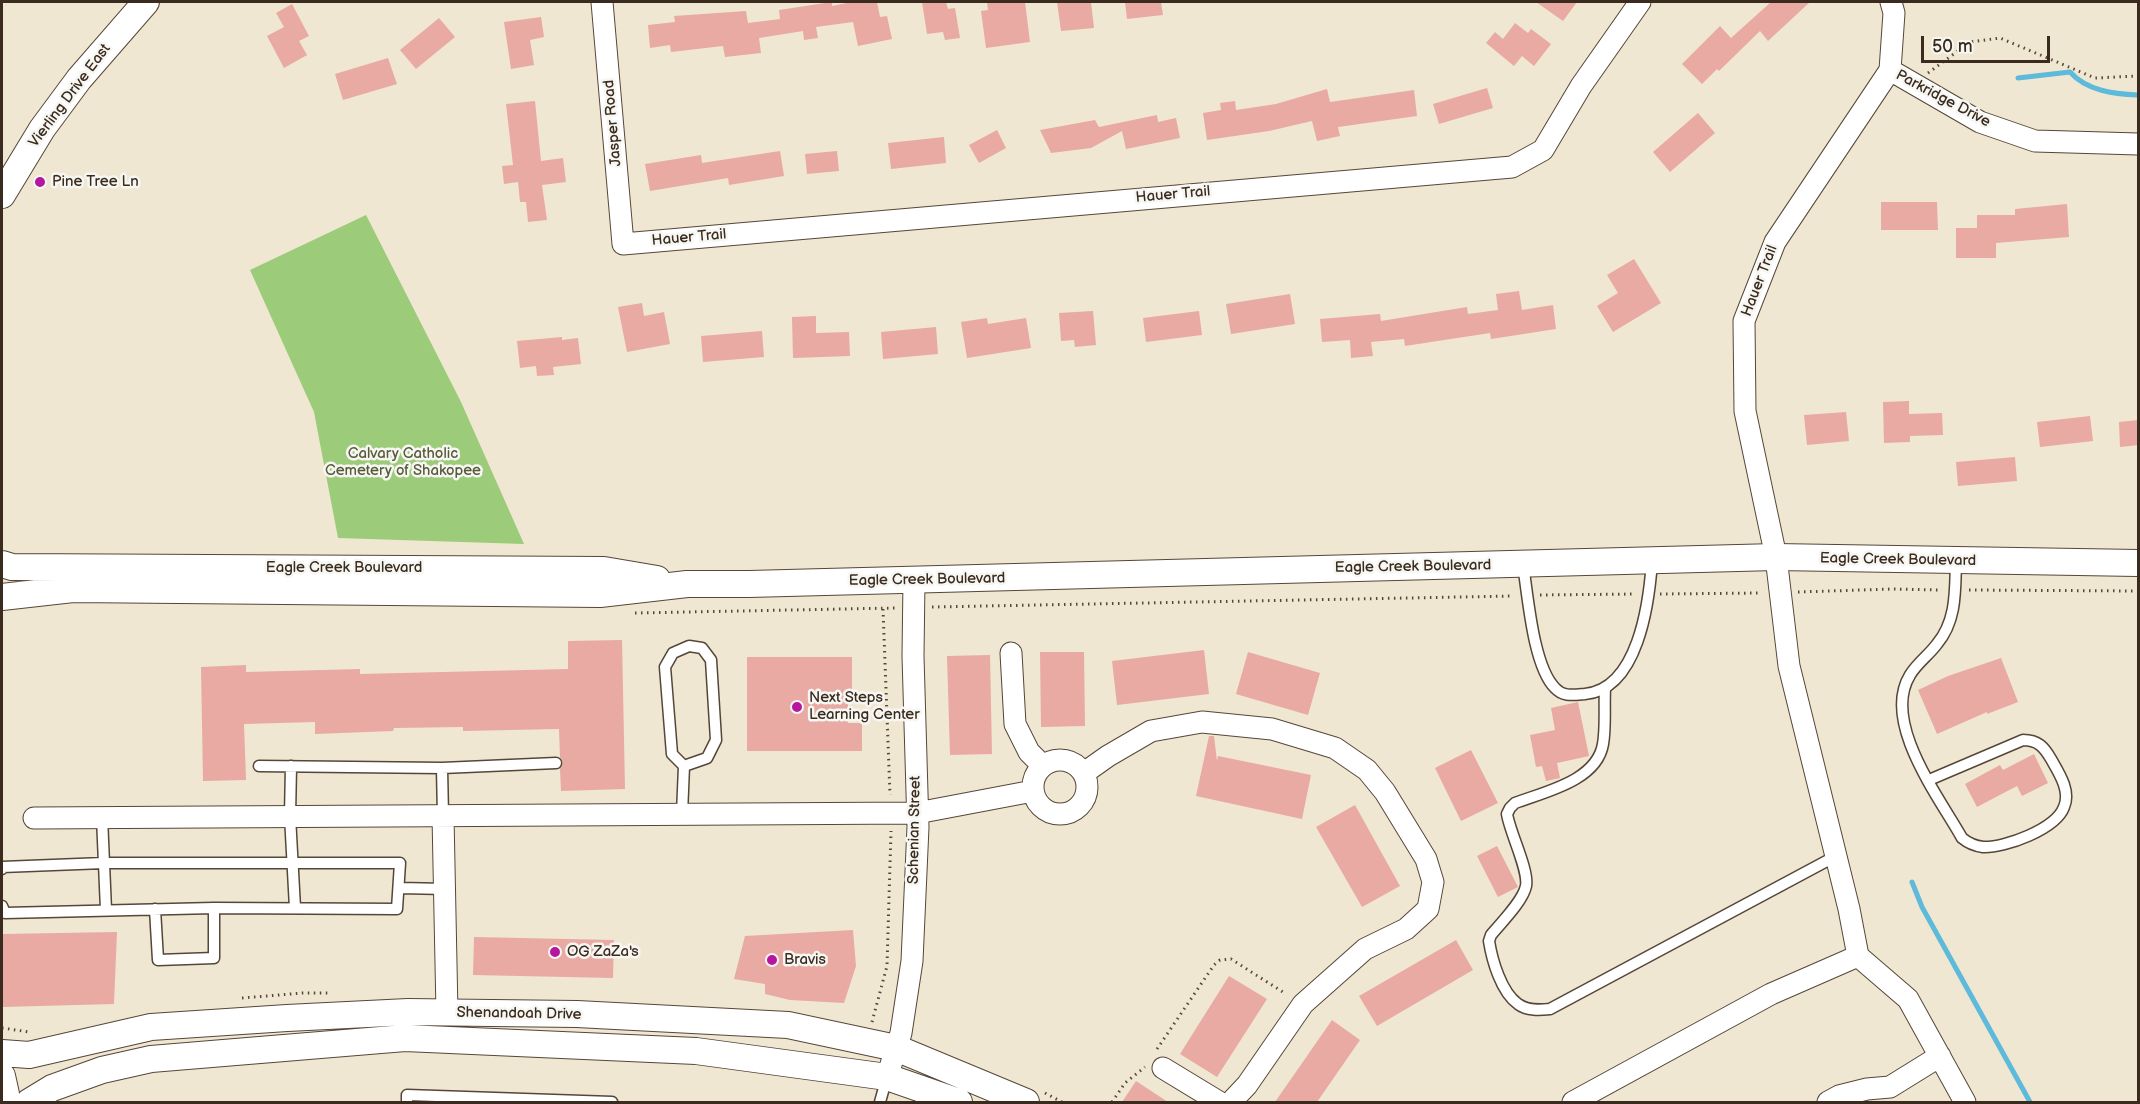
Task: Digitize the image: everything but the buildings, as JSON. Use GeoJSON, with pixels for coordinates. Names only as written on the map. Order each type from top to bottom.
{"type":"FeatureCollection","features":[{"type":"Feature","properties":{"kind":"street","name":"Vierling Drive East"},"geometry":{"type":"LineString","coordinates":[[2,195],[42,129],[73,87],[146,2]]}},
{"type":"Feature","properties":{"kind":"street","name":"Jasper Road"},"geometry":{"type":"LineString","coordinates":[[602,2],[623,244]]}},
{"type":"Feature","properties":{"kind":"street","name":"Hauer Trail"},"geometry":{"type":"LineString","coordinates":[[623,244],[1512,167],[1543,150],[1581,86],[1640,2]]}},
{"type":"Feature","properties":{"kind":"street","name":"Hauer Trail"},"geometry":{"type":"LineString","coordinates":[[1858,956],[1789,666],[1776,557],[1745,411],[1744,321],[1775,242],[1890,70],[1894,13],[1891,2]]}},
{"type":"Feature","properties":{"kind":"street","name":"Parkridge Drive"},"geometry":{"type":"LineString","coordinates":[[1890,70],[1980,122],[2035,141],[2139,144]]}},
{"type":"Feature","properties":{"kind":"street","name":"Eagle Creek Boulevard"},"geometry":{"type":"LineString","coordinates":[[2,597],[73,589],[600,594],[687,584],[1776,557],[2139,563]]}},
{"type":"Feature","properties":{"kind":"street","name":"Eagle Creek Boulevard"},"geometry":{"type":"LineString","coordinates":[[2,564],[12,567],[604,570],[687,584]]}},
{"type":"Feature","properties":{"kind":"street","name":"Schenian Street"},"geometry":{"type":"LineString","coordinates":[[887,1077],[900,1033],[912,962],[917,813],[914,580]]}},
{"type":"Feature","properties":{"kind":"street"},"geometry":{"type":"LineString","coordinates":[[1011,653],[1015,724],[1029,752],[1043,766]]}},
{"type":"Feature","properties":{"kind":"street"},"geometry":{"type":"LineString","coordinates":[[1084,773],[1151,731],[1202,722],[1272,729],[1335,748],[1366,770],[1385,792],[1426,859],[1433,882],[1428,909],[1406,929],[1365,949],[1303,1004],[1247,1085],[1231,1102]]}},
{"type":"Feature","properties":{"kind":"street"},"geometry":{"type":"LineString","coordinates":[[1051,761],[1070,761],[1084,773],[1087,792],[1084,800],[1072,812],[1055,814],[1047,811],[1035,799],[1033,782],[1043,766],[1051,761]]}},
{"type":"Feature","properties":{"kind":"street"},"geometry":{"type":"LineString","coordinates":[[34,818],[917,813],[1033,791]]}},
{"type":"Feature","properties":{"kind":"street"},"geometry":{"type":"LineString","coordinates":[[443,816],[447,1013]]}},
{"type":"Feature","properties":{"kind":"street"},"geometry":{"type":"LineString","coordinates":[[1573,1102],[1771,994],[1858,956],[1908,999],[1965,1102]]}},
{"type":"Feature","properties":{"kind":"street","name":"Shenandoah Drive"},"geometry":{"type":"LineString","coordinates":[[2,1053],[29,1055],[151,1027],[408,1012],[577,1014],[788,1024],[896,1048],[1026,1102]]}},
{"type":"Feature","properties":{"kind":"street","name":"Shenandoah Drive"},"geometry":{"type":"LineString","coordinates":[[29,1102],[52,1088],[102,1070],[151,1059],[405,1038],[696,1051],[887,1077],[959,1102]]}},
{"type":"Feature","properties":{"kind":"street"},"geometry":{"type":"LineString","coordinates":[[1828,1102],[1848,1094],[1894,1095],[1940,1056]]}},
{"type":"Feature","properties":{"kind":"street"},"geometry":{"type":"LineString","coordinates":[[1153,1064],[1219,1102]]}},
{"type":"Feature","properties":{"kind":"street"},"geometry":{"type":"LineString","coordinates":[[2,1076],[6,1094],[4,1102]]}},
{"type":"Feature","properties":{"kind":"lane"},"geometry":{"type":"LineString","coordinates":[[1523,565],[1541,663],[1554,687],[1562,694],[1571,696],[1590,694],[1605,689],[1617,679],[1626,665],[1645,616],[1650,594],[1652,561]]}},
{"type":"Feature","properties":{"kind":"lane"},"geometry":{"type":"LineString","coordinates":[[1929,780],[2023,740],[2033,740],[2045,748],[2062,777],[2066,799],[2064,809],[2056,818],[2030,836],[1983,847],[1969,843],[1962,838],[1929,780],[1905,731],[1901,712],[1909,677],[1938,644],[1947,628],[1953,611],[1956,561]]}},
{"type":"Feature","properties":{"kind":"lane"},"geometry":{"type":"LineString","coordinates":[[682,814],[684,766],[672,754],[665,667],[673,653],[689,646],[702,648],[711,660],[716,740],[707,758],[684,766]]}},
{"type":"Feature","properties":{"kind":"lane"},"geometry":{"type":"LineString","coordinates":[[1605,689],[1603,744],[1599,756],[1582,777],[1515,803],[1507,814],[1526,875],[1526,886],[1520,899],[1489,940],[1501,979],[1519,1005],[1538,1011],[1550,1009],[1836,856]]}},
{"type":"Feature","properties":{"kind":"lane"},"geometry":{"type":"LineString","coordinates":[[259,766],[442,768],[556,763]]}},
{"type":"Feature","properties":{"kind":"lane"},"geometry":{"type":"LineString","coordinates":[[291,766],[290,816],[295,908]]}},
{"type":"Feature","properties":{"kind":"lane"},"geometry":{"type":"LineString","coordinates":[[442,768],[443,816]]}},
{"type":"Feature","properties":{"kind":"lane"},"geometry":{"type":"LineString","coordinates":[[102,817],[106,910]]}},
{"type":"Feature","properties":{"kind":"lane"},"geometry":{"type":"LineString","coordinates":[[2,869],[2,867],[104,863],[400,863],[398,909],[214,908],[5,914],[2,906]]}},
{"type":"Feature","properties":{"kind":"lane"},"geometry":{"type":"LineString","coordinates":[[400,888],[446,889]]}},
{"type":"Feature","properties":{"kind":"lane"},"geometry":{"type":"LineString","coordinates":[[155,909],[158,960],[214,958],[214,908]]}},
{"type":"Feature","properties":{"kind":"lane"},"geometry":{"type":"LineString","coordinates":[[880,1102],[887,1077]]}},
{"type":"Feature","properties":{"kind":"lane"},"geometry":{"type":"LineString","coordinates":[[407,1102],[407,1095],[612,1102]]}},
{"type":"Feature","properties":{"kind":"path"},"geometry":{"type":"LineString","coordinates":[[1921,88],[1929,70],[1970,42],[2000,38],[2095,78],[2139,76]]}},
{"type":"Feature","properties":{"kind":"path"},"geometry":{"type":"LineString","coordinates":[[630,613],[1893,589],[2139,591]]}},
{"type":"Feature","properties":{"kind":"path"},"geometry":{"type":"LineString","coordinates":[[1112,1102],[1125,1083],[1153,1064],[1214,965],[1220,960],[1231,959],[1286,994]]}},
{"type":"Feature","properties":{"kind":"green space","name":"Calvary Catholic Cemetery of Shakopee"},"geometry":{"type":"Polygon","coordinates":[[[366,215],[461,402],[524,544],[338,538],[314,412],[250,270],[366,215]]]}},
{"type":"Feature","properties":{"kind":"waterway"},"geometry":{"type":"LineString","coordinates":[[2018,78],[2070,72],[2084,83],[2101,90],[2138,95]]}},
{"type":"Feature","properties":{"kind":"waterway"},"geometry":{"type":"LineString","coordinates":[[1912,882],[1922,907],[2030,1102]]}},
{"type":"Feature","properties":{"kind":"place","name":"Pine Tree Ln"},"geometry":{"type":"Point","coordinates":[40,182]}},
{"type":"Feature","properties":{"kind":"place","name":"Next Steps Learning Center"},"geometry":{"type":"Point","coordinates":[797,707]}},
{"type":"Feature","properties":{"kind":"place","name":"OG ZaZa's"},"geometry":{"type":"Point","coordinates":[555,952]}},
{"type":"Feature","properties":{"kind":"place","name":"Bravis"},"geometry":{"type":"Point","coordinates":[772,960]}}]}
